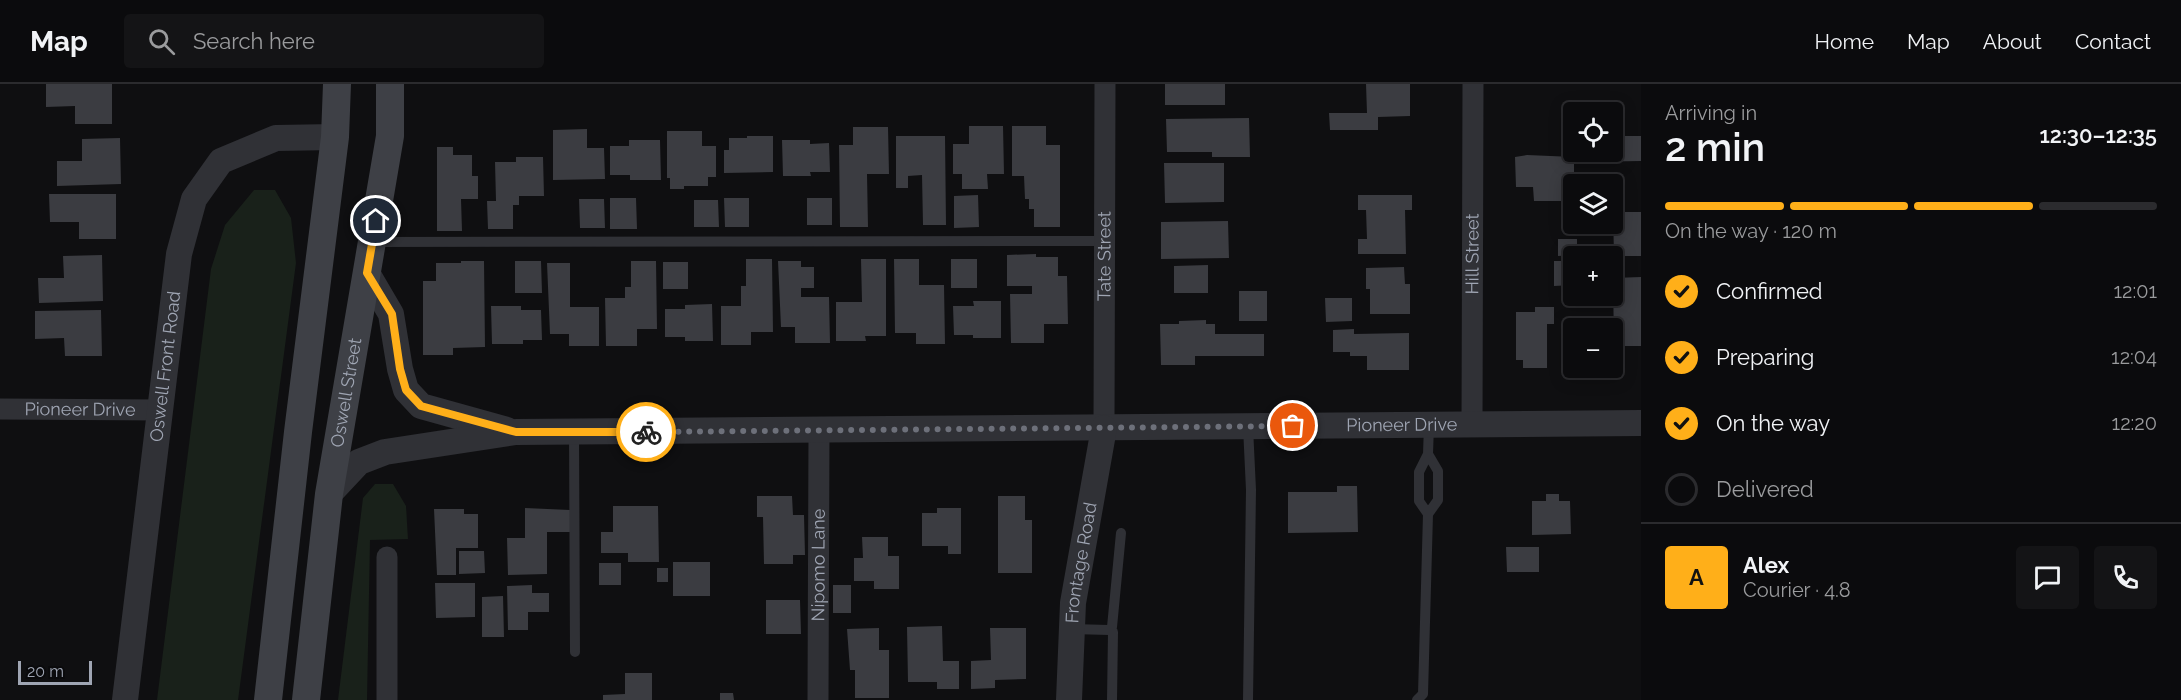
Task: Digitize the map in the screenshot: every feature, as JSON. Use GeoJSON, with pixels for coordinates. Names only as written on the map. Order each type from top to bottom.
{"type":"FeatureCollection","features":[{"type":"Feature","properties":{"kind":"main road"},"geometry":{"type":"LineString","coordinates":[[268,700],[298,432],[335,137],[337,84]]}},
{"type":"Feature","properties":{"kind":"main road","name":"Oswell Street"},"geometry":{"type":"LineString","coordinates":[[306,700],[329,494],[390,136],[390,84]]}},
{"type":"Feature","properties":{"kind":"street","name":"Tate Street"},"geometry":{"type":"LineString","coordinates":[[1104,428],[1105,84]]}},
{"type":"Feature","properties":{"kind":"street","name":"Hill Street"},"geometry":{"type":"LineString","coordinates":[[1472,424],[1473,84]]}},
{"type":"Feature","properties":{"kind":"street","name":"Oswell Front Road"},"geometry":{"type":"LineString","coordinates":[[125,700],[179,254],[194,200],[221,161],[276,138],[335,137]]}},
{"type":"Feature","properties":{"kind":"street","name":"Pioneer Drive"},"geometry":{"type":"LineString","coordinates":[[367,273],[392,314],[400,369],[406,390],[421,406],[516,432]]}},
{"type":"Feature","properties":{"kind":"street","name":"Pioneer Drive"},"geometry":{"type":"LineString","coordinates":[[0,409],[160,410]]}},
{"type":"Feature","properties":{"kind":"street","name":"Pioneer Drive"},"geometry":{"type":"LineString","coordinates":[[329,494],[359,462],[385,452],[516,432],[1641,423]]}},
{"type":"Feature","properties":{"kind":"street","name":"Frontage Road"},"geometry":{"type":"LineString","coordinates":[[1069,700],[1073,603],[1104,428]]}},
{"type":"Feature","properties":{"kind":"street","name":"Nipomo Lane"},"geometry":{"type":"LineString","coordinates":[[818,700],[819,430]]}},
{"type":"Feature","properties":{"kind":"street"},"geometry":{"type":"LineString","coordinates":[[387,557],[387,700]]}},
{"type":"Feature","properties":{"kind":"lane"},"geometry":{"type":"LineString","coordinates":[[372,242],[1105,241]]}},
{"type":"Feature","properties":{"kind":"lane"},"geometry":{"type":"LineString","coordinates":[[1428,514],[1419,501],[1419,472],[1428,454],[1429,425]]}},
{"type":"Feature","properties":{"kind":"lane"},"geometry":{"type":"LineString","coordinates":[[1248,426],[1251,490],[1248,700]]}},
{"type":"Feature","properties":{"kind":"lane"},"geometry":{"type":"LineString","coordinates":[[574,432],[575,652]]}},
{"type":"Feature","properties":{"kind":"lane"},"geometry":{"type":"LineString","coordinates":[[1417,700],[1423,693],[1428,514],[1438,501],[1438,471],[1428,454]]}},
{"type":"Feature","properties":{"kind":"lane"},"geometry":{"type":"LineString","coordinates":[[1109,630],[1112,627],[1121,533]]}},
{"type":"Feature","properties":{"kind":"lane"},"geometry":{"type":"LineString","coordinates":[[1071,629],[1113,632],[1112,700]]}},
{"type":"Feature","properties":{"kind":"shaded area"},"geometry":{"type":"Polygon","coordinates":[[[254,190],[275,190],[291,218],[296,263],[238,700],[157,700],[211,269],[225,225],[254,190]]]}},
{"type":"Feature","properties":{"kind":"shaded area"},"geometry":{"type":"Polygon","coordinates":[[[375,484],[393,484],[406,506],[408,539],[370,540],[367,700],[338,700],[363,498],[375,484]]]}},
{"type":"Feature","properties":{"kind":"building"},"geometry":{"type":"Polygon","coordinates":[[[46,84],[112,84],[112,124],[75,124],[75,106],[46,107],[46,84]]]}},
{"type":"Feature","properties":{"kind":"building"},"geometry":{"type":"Polygon","coordinates":[[[1165,84],[1225,84],[1225,105],[1165,105],[1165,84]]]}},
{"type":"Feature","properties":{"kind":"building"},"geometry":{"type":"Polygon","coordinates":[[[1366,84],[1410,84],[1410,116],[1378,117],[1378,130],[1330,130],[1329,113],[1367,113],[1366,84]]]}},
{"type":"Feature","properties":{"kind":"building"},"geometry":{"type":"Polygon","coordinates":[[[1249,118],[1250,157],[1212,157],[1212,152],[1167,152],[1166,119],[1249,118]]]}},
{"type":"Feature","properties":{"kind":"building"},"geometry":{"type":"Polygon","coordinates":[[[969,126],[1003,126],[1004,174],[987,174],[988,189],[962,189],[962,174],[953,174],[953,144],[969,144],[969,126]]]}},
{"type":"Feature","properties":{"kind":"building"},"geometry":{"type":"Polygon","coordinates":[[[1012,126],[1046,126],[1046,145],[1060,145],[1060,227],[1034,227],[1034,209],[1029,209],[1029,199],[1025,199],[1024,176],[1012,176],[1012,126]]]}},
{"type":"Feature","properties":{"kind":"building"},"geometry":{"type":"Polygon","coordinates":[[[853,127],[888,127],[889,174],[867,174],[868,227],[840,227],[839,145],[853,145],[853,127]]]}},
{"type":"Feature","properties":{"kind":"building"},"geometry":{"type":"Polygon","coordinates":[[[587,129],[587,148],[604,148],[605,179],[553,180],[553,130],[587,129]]]}},
{"type":"Feature","properties":{"kind":"building"},"geometry":{"type":"Polygon","coordinates":[[[667,131],[702,131],[702,146],[716,146],[716,177],[708,177],[708,186],[684,186],[684,189],[670,189],[670,178],[667,178],[667,131]]]}},
{"type":"Feature","properties":{"kind":"building"},"geometry":{"type":"Polygon","coordinates":[[[747,136],[773,136],[773,172],[724,173],[724,150],[729,150],[729,138],[747,138],[747,136]]]}},
{"type":"Feature","properties":{"kind":"building"},"geometry":{"type":"Polygon","coordinates":[[[896,136],[945,136],[946,225],[923,225],[922,175],[908,176],[908,188],[896,188],[896,136]]]}},
{"type":"Feature","properties":{"kind":"building"},"geometry":{"type":"Polygon","coordinates":[[[1623,136],[1641,136],[1641,161],[1623,161],[1623,136]]]}},
{"type":"Feature","properties":{"kind":"building"},"geometry":{"type":"Polygon","coordinates":[[[120,138],[121,184],[57,186],[57,161],[82,161],[82,139],[120,138]]]}},
{"type":"Feature","properties":{"kind":"building"},"geometry":{"type":"Polygon","coordinates":[[[629,140],[660,140],[661,180],[630,180],[630,175],[610,175],[610,146],[629,146],[629,140]]]}},
{"type":"Feature","properties":{"kind":"building"},"geometry":{"type":"Polygon","coordinates":[[[782,140],[810,140],[810,144],[829,143],[830,172],[810,172],[811,176],[783,176],[782,140]]]}},
{"type":"Feature","properties":{"kind":"building"},"geometry":{"type":"Polygon","coordinates":[[[437,147],[453,147],[453,155],[472,155],[472,176],[478,176],[478,199],[461,199],[462,231],[437,231],[437,147]]]}},
{"type":"Feature","properties":{"kind":"building"},"geometry":{"type":"Polygon","coordinates":[[[1527,155],[1563,157],[1563,162],[1574,162],[1574,174],[1563,174],[1563,201],[1534,201],[1533,187],[1516,187],[1515,157],[1527,155]]]}},
{"type":"Feature","properties":{"kind":"building"},"geometry":{"type":"Polygon","coordinates":[[[516,157],[543,157],[544,196],[519,196],[519,205],[513,205],[513,229],[488,229],[487,201],[496,201],[495,162],[516,162],[516,157]]]}},
{"type":"Feature","properties":{"kind":"building"},"geometry":{"type":"Polygon","coordinates":[[[1164,163],[1224,163],[1224,202],[1165,203],[1164,163]]]}},
{"type":"Feature","properties":{"kind":"building"},"geometry":{"type":"Polygon","coordinates":[[[49,194],[116,194],[116,239],[79,239],[79,222],[50,222],[49,194]]]}},
{"type":"Feature","properties":{"kind":"building"},"geometry":{"type":"Polygon","coordinates":[[[978,195],[979,227],[954,228],[954,196],[978,195]]]}},
{"type":"Feature","properties":{"kind":"building"},"geometry":{"type":"Polygon","coordinates":[[[1358,195],[1412,195],[1412,210],[1405,210],[1406,254],[1358,254],[1358,239],[1367,239],[1366,210],[1358,210],[1358,195]]]}},
{"type":"Feature","properties":{"kind":"building"},"geometry":{"type":"Polygon","coordinates":[[[610,198],[636,198],[637,229],[610,229],[610,198]]]}},
{"type":"Feature","properties":{"kind":"building"},"geometry":{"type":"Polygon","coordinates":[[[724,198],[749,198],[749,227],[725,227],[724,198]]]}},
{"type":"Feature","properties":{"kind":"building"},"geometry":{"type":"Polygon","coordinates":[[[807,198],[832,198],[832,225],[807,225],[807,198]]]}},
{"type":"Feature","properties":{"kind":"building"},"geometry":{"type":"Polygon","coordinates":[[[579,199],[604,199],[605,228],[580,228],[579,199]]]}},
{"type":"Feature","properties":{"kind":"building"},"geometry":{"type":"Polygon","coordinates":[[[694,200],[718,200],[719,227],[694,227],[694,200]]]}},
{"type":"Feature","properties":{"kind":"building"},"geometry":{"type":"Polygon","coordinates":[[[1623,212],[1641,212],[1641,256],[1623,256],[1623,246],[1614,246],[1614,234],[1623,234],[1623,212]]]}},
{"type":"Feature","properties":{"kind":"building"},"geometry":{"type":"Polygon","coordinates":[[[1228,221],[1229,258],[1161,259],[1161,222],[1228,221]]]}},
{"type":"Feature","properties":{"kind":"building"},"geometry":{"type":"Polygon","coordinates":[[[1558,239],[1577,239],[1577,246],[1563,246],[1563,256],[1558,256],[1558,239]]]}},
{"type":"Feature","properties":{"kind":"building"},"geometry":{"type":"Polygon","coordinates":[[[1036,254],[1036,257],[1058,257],[1058,276],[1067,276],[1068,324],[1044,324],[1044,343],[1011,343],[1010,294],[1032,294],[1032,286],[1007,286],[1007,255],[1036,254]]]}},
{"type":"Feature","properties":{"kind":"building"},"geometry":{"type":"Polygon","coordinates":[[[102,255],[103,301],[39,303],[38,278],[64,278],[63,256],[102,255]]]}},
{"type":"Feature","properties":{"kind":"building"},"geometry":{"type":"Polygon","coordinates":[[[746,259],[772,259],[773,332],[751,332],[751,345],[721,345],[721,306],[741,306],[741,286],[746,286],[746,259]]]}},
{"type":"Feature","properties":{"kind":"building"},"geometry":{"type":"Polygon","coordinates":[[[861,259],[886,259],[886,336],[865,336],[866,341],[836,341],[836,302],[862,302],[861,259]]]}},
{"type":"Feature","properties":{"kind":"building"},"geometry":{"type":"Polygon","coordinates":[[[894,259],[919,259],[919,285],[944,285],[945,344],[916,344],[916,333],[895,333],[894,259]]]}},
{"type":"Feature","properties":{"kind":"building"},"geometry":{"type":"Polygon","coordinates":[[[951,259],[977,259],[977,288],[951,288],[951,259]]]}},
{"type":"Feature","properties":{"kind":"building"},"geometry":{"type":"Polygon","coordinates":[[[461,261],[484,261],[485,347],[453,348],[453,355],[423,355],[423,281],[436,281],[436,263],[461,263],[461,261]]]}},
{"type":"Feature","properties":{"kind":"building"},"geometry":{"type":"Polygon","coordinates":[[[515,261],[541,261],[542,293],[515,293],[515,261]]]}},
{"type":"Feature","properties":{"kind":"building"},"geometry":{"type":"Polygon","coordinates":[[[631,261],[656,261],[657,329],[637,329],[637,346],[606,346],[605,298],[625,298],[625,287],[631,287],[631,261]]]}},
{"type":"Feature","properties":{"kind":"building"},"geometry":{"type":"Polygon","coordinates":[[[778,261],[801,261],[801,267],[814,267],[814,288],[801,288],[801,297],[829,297],[830,343],[795,343],[795,327],[781,327],[778,261]]]}},
{"type":"Feature","properties":{"kind":"building"},"geometry":{"type":"Polygon","coordinates":[[[1554,261],[1563,261],[1563,286],[1554,286],[1554,261]]]}},
{"type":"Feature","properties":{"kind":"building"},"geometry":{"type":"Polygon","coordinates":[[[663,262],[688,262],[688,289],[663,289],[663,262]]]}},
{"type":"Feature","properties":{"kind":"building"},"geometry":{"type":"Polygon","coordinates":[[[547,263],[570,263],[570,307],[599,307],[599,346],[569,346],[569,334],[550,334],[547,263]]]}},
{"type":"Feature","properties":{"kind":"building"},"geometry":{"type":"Polygon","coordinates":[[[1208,265],[1208,293],[1174,293],[1174,266],[1208,265]]]}},
{"type":"Feature","properties":{"kind":"building"},"geometry":{"type":"Polygon","coordinates":[[[1404,267],[1405,284],[1410,284],[1410,314],[1370,314],[1370,289],[1366,289],[1366,268],[1404,267]]]}},
{"type":"Feature","properties":{"kind":"building"},"geometry":{"type":"Polygon","coordinates":[[[1641,277],[1641,346],[1623,346],[1623,318],[1614,318],[1613,306],[1623,306],[1623,278],[1641,277]]]}},
{"type":"Feature","properties":{"kind":"building"},"geometry":{"type":"Polygon","coordinates":[[[1239,291],[1267,291],[1267,321],[1239,321],[1239,291]]]}},
{"type":"Feature","properties":{"kind":"building"},"geometry":{"type":"Polygon","coordinates":[[[1325,298],[1352,298],[1352,321],[1326,322],[1325,298]]]}},
{"type":"Feature","properties":{"kind":"building"},"geometry":{"type":"Polygon","coordinates":[[[973,301],[1001,301],[1001,338],[954,335],[953,306],[974,306],[973,301]]]}},
{"type":"Feature","properties":{"kind":"building"},"geometry":{"type":"Polygon","coordinates":[[[712,304],[713,341],[685,341],[685,337],[665,337],[665,309],[685,309],[685,305],[712,304]]]}},
{"type":"Feature","properties":{"kind":"building"},"geometry":{"type":"Polygon","coordinates":[[[491,306],[521,306],[521,310],[541,310],[542,340],[523,340],[523,344],[492,344],[491,306]]]}},
{"type":"Feature","properties":{"kind":"building"},"geometry":{"type":"Polygon","coordinates":[[[1535,307],[1554,307],[1554,324],[1547,324],[1547,368],[1523,368],[1523,360],[1516,360],[1516,312],[1535,312],[1535,307]]]}},
{"type":"Feature","properties":{"kind":"building"},"geometry":{"type":"Polygon","coordinates":[[[101,310],[102,356],[65,356],[64,338],[35,339],[35,311],[101,310]]]}},
{"type":"Feature","properties":{"kind":"building"},"geometry":{"type":"Polygon","coordinates":[[[1206,320],[1206,324],[1215,324],[1215,334],[1264,334],[1264,356],[1195,356],[1195,365],[1161,365],[1160,324],[1206,320]]]}},
{"type":"Feature","properties":{"kind":"building"},"geometry":{"type":"Polygon","coordinates":[[[1354,329],[1354,334],[1409,333],[1409,370],[1367,370],[1367,356],[1350,356],[1350,352],[1333,352],[1333,330],[1354,329]]]}},
{"type":"Feature","properties":{"kind":"building"},"geometry":{"type":"Polygon","coordinates":[[[1337,486],[1357,486],[1358,532],[1288,533],[1288,492],[1337,492],[1337,486]]]}},
{"type":"Feature","properties":{"kind":"building"},"geometry":{"type":"Polygon","coordinates":[[[1546,494],[1559,494],[1559,501],[1570,501],[1571,534],[1532,535],[1532,501],[1546,501],[1546,494]]]}},
{"type":"Feature","properties":{"kind":"building"},"geometry":{"type":"Polygon","coordinates":[[[757,496],[792,496],[793,515],[804,515],[805,555],[793,555],[793,564],[764,564],[763,517],[757,517],[757,496]]]}},
{"type":"Feature","properties":{"kind":"building"},"geometry":{"type":"Polygon","coordinates":[[[998,496],[1025,496],[1025,520],[1032,520],[1032,573],[998,573],[998,496]]]}},
{"type":"Feature","properties":{"kind":"building"},"geometry":{"type":"Polygon","coordinates":[[[613,506],[658,506],[659,562],[628,562],[628,553],[601,553],[601,532],[613,532],[613,506]]]}},
{"type":"Feature","properties":{"kind":"building"},"geometry":{"type":"Polygon","coordinates":[[[525,508],[570,510],[570,532],[547,532],[547,574],[508,575],[507,538],[525,538],[525,508]]]}},
{"type":"Feature","properties":{"kind":"building"},"geometry":{"type":"Polygon","coordinates":[[[937,508],[961,508],[961,554],[948,554],[948,546],[922,546],[922,513],[937,513],[937,508]]]}},
{"type":"Feature","properties":{"kind":"building"},"geometry":{"type":"Polygon","coordinates":[[[434,509],[464,509],[464,514],[478,514],[478,548],[456,548],[456,575],[437,575],[434,509]]]}},
{"type":"Feature","properties":{"kind":"building"},"geometry":{"type":"Polygon","coordinates":[[[862,537],[888,537],[888,556],[899,556],[899,589],[874,589],[874,581],[854,581],[854,558],[863,558],[862,537]]]}},
{"type":"Feature","properties":{"kind":"building"},"geometry":{"type":"Polygon","coordinates":[[[1506,547],[1539,547],[1539,572],[1507,572],[1506,547]]]}},
{"type":"Feature","properties":{"kind":"building"},"geometry":{"type":"Polygon","coordinates":[[[459,551],[484,551],[485,573],[459,574],[459,551]]]}},
{"type":"Feature","properties":{"kind":"building"},"geometry":{"type":"Polygon","coordinates":[[[673,562],[710,562],[710,596],[673,596],[673,562]]]}},
{"type":"Feature","properties":{"kind":"building"},"geometry":{"type":"Polygon","coordinates":[[[599,563],[621,563],[621,585],[599,585],[599,563]]]}},
{"type":"Feature","properties":{"kind":"building"},"geometry":{"type":"Polygon","coordinates":[[[657,568],[668,568],[668,582],[657,582],[657,568]]]}},
{"type":"Feature","properties":{"kind":"building"},"geometry":{"type":"Polygon","coordinates":[[[435,583],[475,583],[475,617],[436,618],[435,583]]]}},
{"type":"Feature","properties":{"kind":"building"},"geometry":{"type":"Polygon","coordinates":[[[532,585],[532,593],[549,593],[549,612],[528,612],[528,630],[508,630],[507,586],[532,585]]]}},
{"type":"Feature","properties":{"kind":"building"},"geometry":{"type":"Polygon","coordinates":[[[833,585],[851,585],[851,613],[833,613],[833,585]]]}},
{"type":"Feature","properties":{"kind":"building"},"geometry":{"type":"Polygon","coordinates":[[[503,596],[504,637],[482,637],[482,597],[503,596]]]}},
{"type":"Feature","properties":{"kind":"building"},"geometry":{"type":"Polygon","coordinates":[[[766,600],[800,600],[801,634],[766,634],[766,600]]]}},
{"type":"Feature","properties":{"kind":"building"},"geometry":{"type":"Polygon","coordinates":[[[942,626],[943,661],[959,661],[959,689],[937,689],[937,682],[908,682],[907,627],[942,626]]]}},
{"type":"Feature","properties":{"kind":"building"},"geometry":{"type":"Polygon","coordinates":[[[879,628],[879,650],[889,650],[889,698],[855,698],[855,670],[850,670],[847,629],[879,628]]]}},
{"type":"Feature","properties":{"kind":"building"},"geometry":{"type":"Polygon","coordinates":[[[990,628],[1026,628],[1026,679],[995,680],[995,688],[971,689],[971,661],[991,660],[990,628]]]}},
{"type":"Feature","properties":{"kind":"building"},"geometry":{"type":"Polygon","coordinates":[[[625,673],[652,673],[652,700],[603,700],[603,695],[625,694],[625,673]]]}},
{"type":"Feature","properties":{"kind":"building"},"geometry":{"type":"Polygon","coordinates":[[[720,693],[733,693],[734,700],[720,700],[720,693]]]}},
{"type":"Feature","properties":{"kind":"way so far"},"geometry":{"type":"LineString","coordinates":[[646,432],[1293,426]]}},
{"type":"Feature","properties":{"kind":"route"},"geometry":{"type":"LineString","coordinates":[[376,221],[367,273],[392,314],[400,369],[406,390],[421,406],[516,432],[646,432]]}}]}
